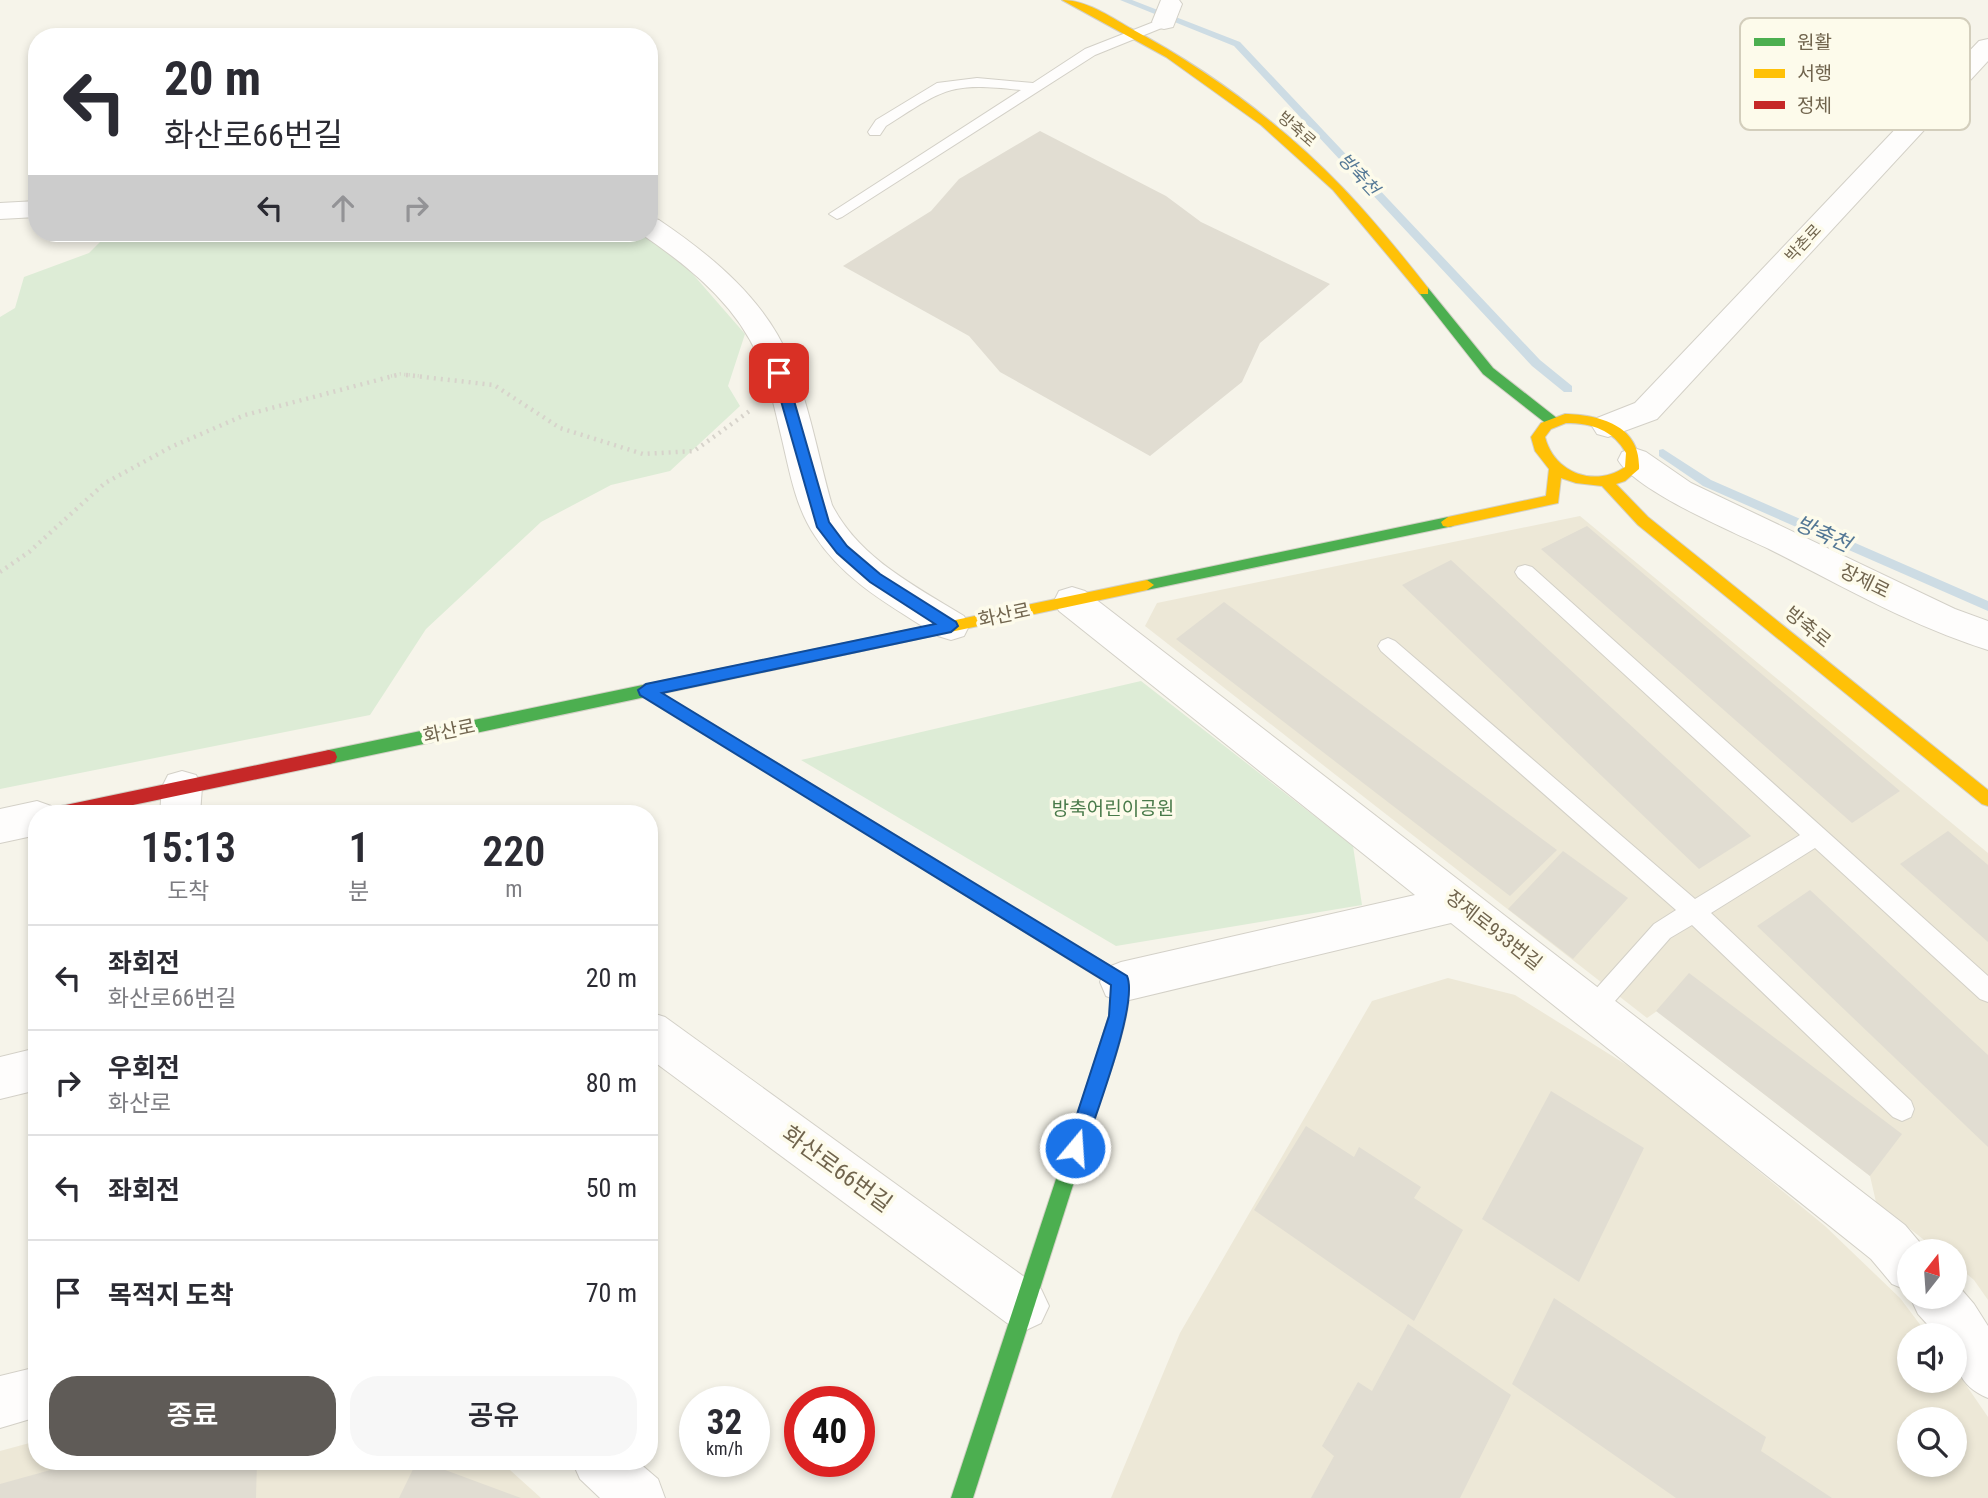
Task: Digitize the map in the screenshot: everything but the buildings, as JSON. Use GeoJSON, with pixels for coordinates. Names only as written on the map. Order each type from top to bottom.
{"type":"FeatureCollection","features":[{"type":"Feature","properties":{"kind":"street","name":"방축로"},"geometry":{"type":"LineString","coordinates":[[1067,0],[1135,34],[1186,65],[1263,122],[1324,175],[1380,236],[1488,371],[1553,422]]}},
{"type":"Feature","properties":{"kind":"street","name":"박촌로"},"geometry":{"type":"LineString","coordinates":[[1970,65],[1988,46]]}},
{"type":"Feature","properties":{"kind":"street","name":"박촌로"},"geometry":{"type":"LineString","coordinates":[[1608,426],[1646,411],[1909,130]]}},
{"type":"Feature","properties":{"kind":"street"},"geometry":{"type":"LineString","coordinates":[[0,211],[28,209]]}},
{"type":"Feature","properties":{"kind":"street"},"geometry":{"type":"LineString","coordinates":[[658,232],[686,250],[755,321],[775,360],[822,523],[842,550],[875,578],[951,626]]}},
{"type":"Feature","properties":{"kind":"street"},"geometry":{"type":"LineString","coordinates":[[1579,418],[1608,426],[1628,442],[1634,460],[1630,470],[1620,478],[1606,482],[1579,481],[1555,470],[1544,460],[1538,449],[1538,438],[1543,429],[1553,422],[1579,418]]}},
{"type":"Feature","properties":{"kind":"street","name":"장제로"},"geometry":{"type":"LineString","coordinates":[[1634,460],[1679,491],[1942,619],[1988,636]]}},
{"type":"Feature","properties":{"kind":"street","name":"화산로"},"geometry":{"type":"LineString","coordinates":[[143,805],[181,801],[646,690],[1553,500],[1555,470]]}},
{"type":"Feature","properties":{"kind":"street","name":"방축로"},"geometry":{"type":"LineString","coordinates":[[1606,482],[1643,522],[1988,799]]}},
{"type":"Feature","properties":{"kind":"street","name":"장제로933번길"},"geometry":{"type":"LineString","coordinates":[[1072,601],[1459,903],[1888,1242],[1897,1253]]}},
{"type":"Feature","properties":{"kind":"street"},"geometry":{"type":"LineString","coordinates":[[646,690],[1121,982],[1459,903]]}},
{"type":"Feature","properties":{"kind":"street"},"geometry":{"type":"LineString","coordinates":[[0,825],[28,820]]}},
{"type":"Feature","properties":{"kind":"street"},"geometry":{"type":"LineString","coordinates":[[962,1498],[1118,1016],[1121,982]]}},
{"type":"Feature","properties":{"kind":"street","name":"화산로66번길"},"geometry":{"type":"LineString","coordinates":[[658,1039],[1024,1306]]}},
{"type":"Feature","properties":{"kind":"street"},"geometry":{"type":"LineString","coordinates":[[0,1078],[28,1071]]}},
{"type":"Feature","properties":{"kind":"street"},"geometry":{"type":"LineString","coordinates":[[1946,1309],[1957,1321],[1988,1373]]}},
{"type":"Feature","properties":{"kind":"street"},"geometry":{"type":"LineString","coordinates":[[0,1402],[28,1394]]}},
{"type":"Feature","properties":{"kind":"street"},"geometry":{"type":"LineString","coordinates":[[608,1470],[639,1498]]}},
{"type":"Feature","properties":{"kind":"lane"},"geometry":{"type":"LineString","coordinates":[[837,214],[1090,52],[1135,34],[1168,9]]}},
{"type":"Feature","properties":{"kind":"lane"},"geometry":{"type":"LineString","coordinates":[[875,132],[881,123],[940,87],[975,82],[1035,87]]}},
{"type":"Feature","properties":{"kind":"lane"},"geometry":{"type":"LineString","coordinates":[[1525,572],[1988,991]]}},
{"type":"Feature","properties":{"kind":"lane"},"geometry":{"type":"LineString","coordinates":[[1388,646],[1694,912],[1902,1109]]}},
{"type":"Feature","properties":{"kind":"lane"},"geometry":{"type":"LineString","coordinates":[[1593,1009],[1662,931],[1817,836]]}},
{"type":"Feature","properties":{"kind":"path"},"geometry":{"type":"LineString","coordinates":[[0,572],[29,552],[105,483],[171,447],[245,415],[400,374],[494,385],[560,428],[643,454],[694,451],[783,387]]}},
{"type":"Feature","properties":{"kind":"shaded area"},"geometry":{"type":"Polygon","coordinates":[[[1580,516],[1988,853],[1988,1300],[1967,1274],[1967,1239],[1923,1239],[1876,1202],[1870,1176],[1657,1011],[1647,1018],[1145,626],[1157,603],[1580,516]]]}},
{"type":"Feature","properties":{"kind":"shaded area"},"geometry":{"type":"Polygon","coordinates":[[[1448,978],[1515,995],[1641,1074],[1825,1226],[1897,1295],[1897,1309],[1908,1309],[1919,1323],[1897,1323],[1897,1393],[1967,1393],[1967,1386],[1988,1417],[1988,1498],[1111,1498],[1180,1333],[1372,1001],[1448,978]]]}},
{"type":"Feature","properties":{"kind":"shaded area"},"geometry":{"type":"Polygon","coordinates":[[[28,1443],[28,1470],[510,1470],[541,1498],[0,1498],[0,1451],[28,1443]]]}},
{"type":"Feature","properties":{"kind":"green space"},"geometry":{"type":"Polygon","coordinates":[[[100,242],[657,242],[677,256],[745,334],[728,386],[740,406],[670,471],[611,485],[541,522],[426,629],[370,715],[0,789],[0,317],[15,308],[24,277],[89,253],[100,242]]]}},
{"type":"Feature","properties":{"kind":"green space","name":"방축어린이공원"},"geometry":{"type":"Polygon","coordinates":[[[1141,681],[1353,846],[1362,905],[1116,946],[801,760],[1141,681]]]}},
{"type":"Feature","properties":{"kind":"waterway","name":"방축천"},"geometry":{"type":"LineString","coordinates":[[1124,0],[1237,44],[1536,363],[1568,389]]}},
{"type":"Feature","properties":{"kind":"waterway","name":"방축천"},"geometry":{"type":"LineString","coordinates":[[1663,453],[1707,483],[1988,606]]}},
{"type":"Feature","properties":{"kind":"traffic: fast"},"geometry":{"type":"LineString","coordinates":[[1424,291],[1488,371],[1553,422]]}},
{"type":"Feature","properties":{"kind":"traffic: fast"},"geometry":{"type":"LineString","coordinates":[[1147,585],[1448,522]]}},
{"type":"Feature","properties":{"kind":"traffic: fast"},"geometry":{"type":"LineString","coordinates":[[329,757],[773,664]]}},
{"type":"Feature","properties":{"kind":"traffic: fast"},"geometry":{"type":"LineString","coordinates":[[962,1498],[1095,1088]]}},
{"type":"Feature","properties":{"kind":"traffic: slow"},"geometry":{"type":"LineString","coordinates":[[1067,0],[1170,55],[1265,123],[1337,187],[1424,291]]}},
{"type":"Feature","properties":{"kind":"traffic: slow"},"geometry":{"type":"LineString","coordinates":[[1565,418],[1596,422],[1621,436],[1633,453],[1632,469],[1620,477],[1591,482],[1562,472],[1550,463],[1542,451],[1538,437],[1546,426],[1565,418]]}},
{"type":"Feature","properties":{"kind":"traffic: slow"},"geometry":{"type":"LineString","coordinates":[[1448,522],[1553,500],[1555,470]]}},
{"type":"Feature","properties":{"kind":"traffic: slow"},"geometry":{"type":"LineString","coordinates":[[1606,482],[1643,521],[1988,799]]}},
{"type":"Feature","properties":{"kind":"traffic: slow"},"geometry":{"type":"LineString","coordinates":[[773,664],[1147,585]]}},
{"type":"Feature","properties":{"kind":"traffic: slow"},"geometry":{"type":"LineString","coordinates":[[646,690],[960,883]]}},
{"type":"Feature","properties":{"kind":"traffic: jam"},"geometry":{"type":"LineString","coordinates":[[99,805],[329,757]]}},
{"type":"Feature","properties":{"kind":"traffic: jam"},"geometry":{"type":"LineString","coordinates":[[960,883],[1121,982],[1118,1016],[1095,1088]]}},
{"type":"Feature","properties":{"kind":"route"},"geometry":{"type":"LineString","coordinates":[[779,373],[822,523],[842,550],[875,578],[951,626],[646,690],[1121,982],[1118,1016],[1075,1148]]}}]}
